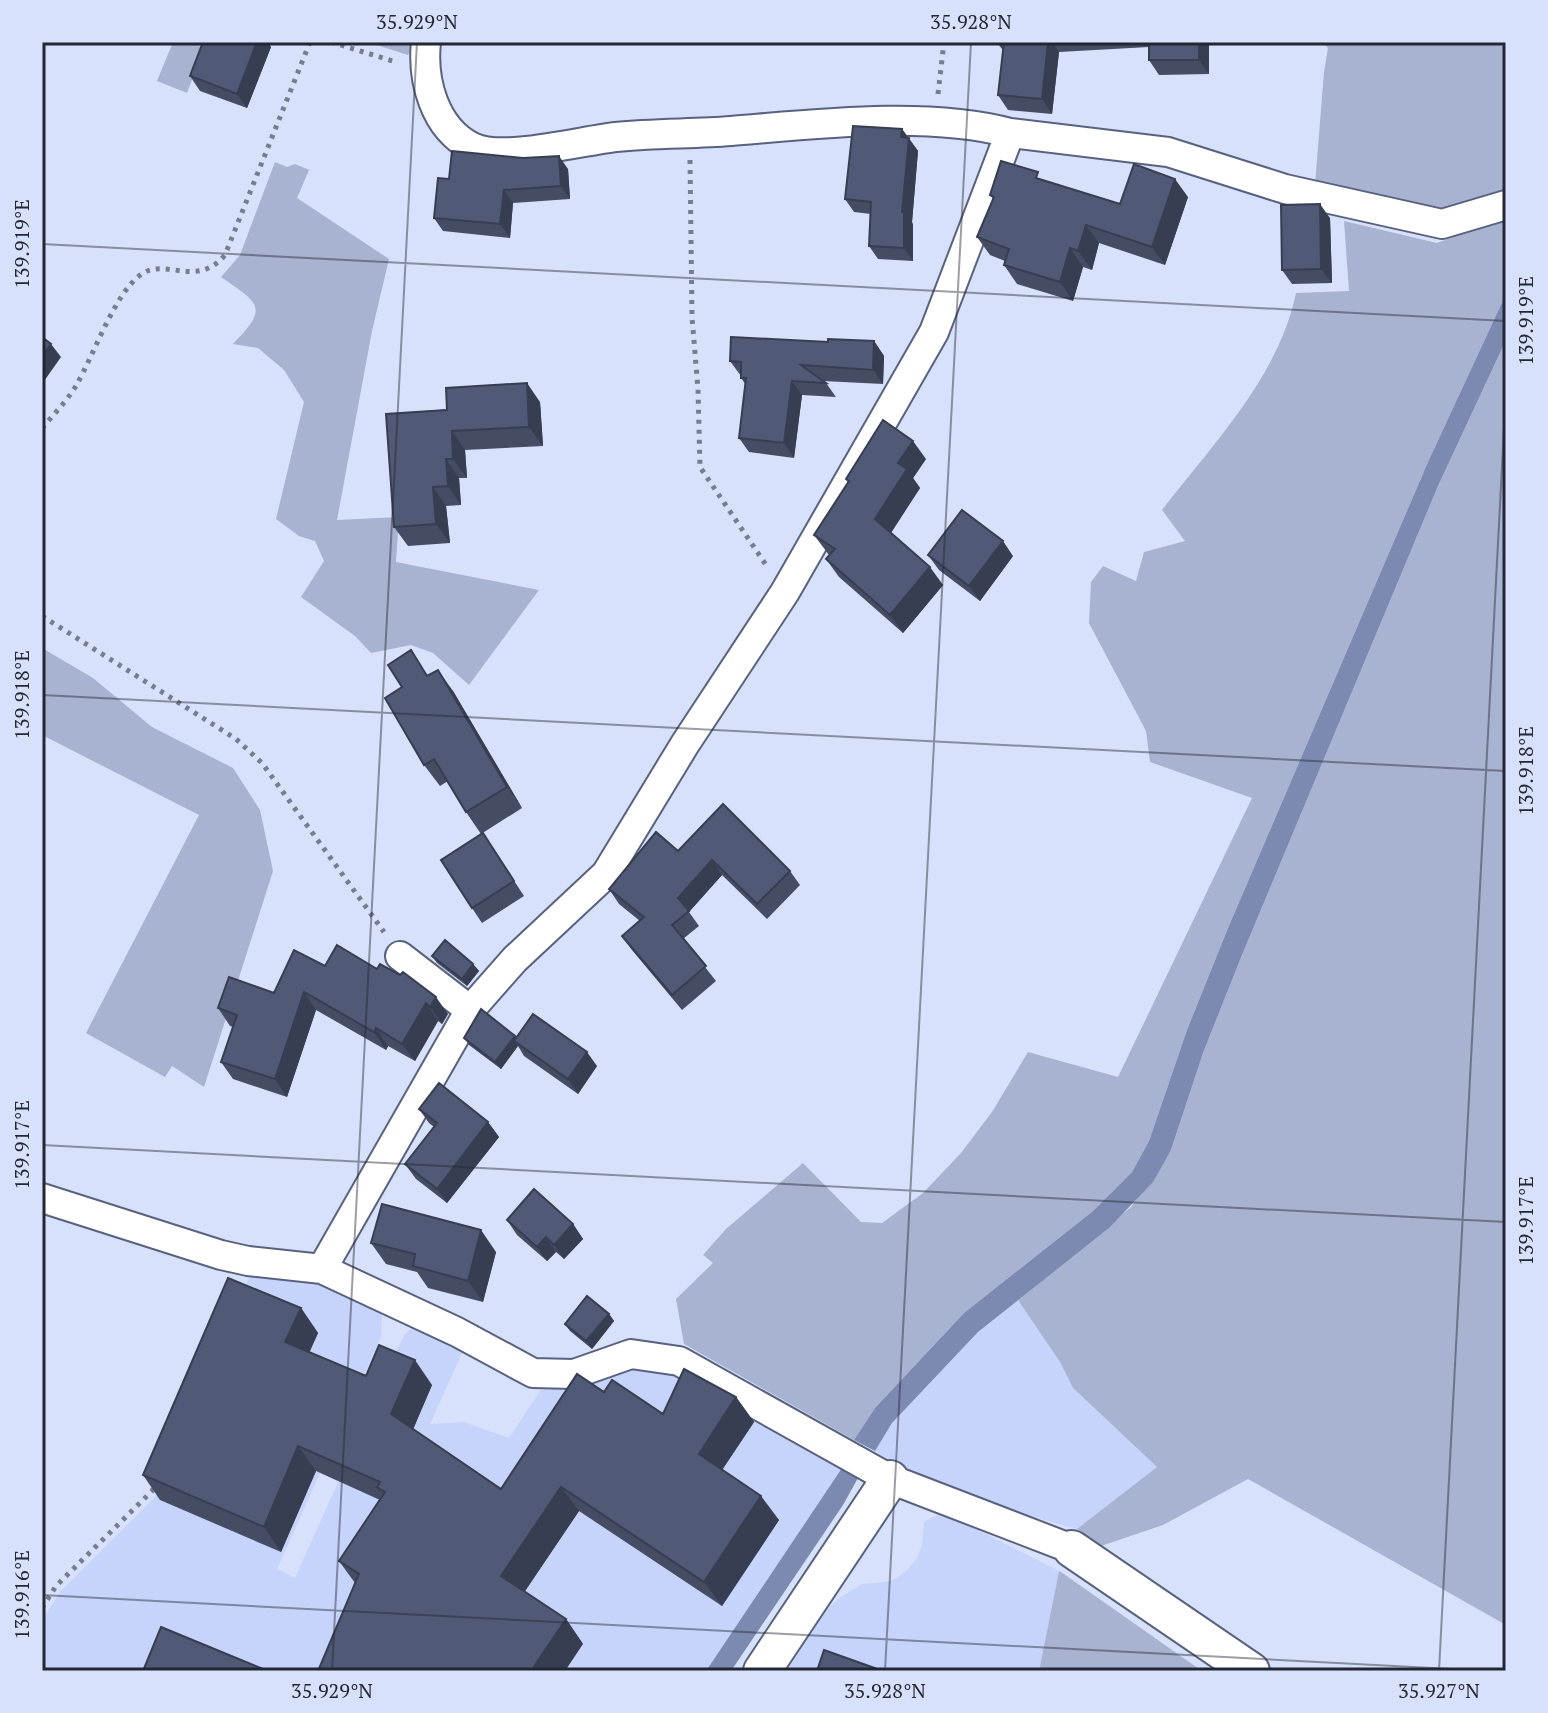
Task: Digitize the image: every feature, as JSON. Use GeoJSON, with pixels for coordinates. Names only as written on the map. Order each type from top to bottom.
{"type":"FeatureCollection","features":[{"type":"Feature","properties":{"kind":"street"},"geometry":{"type":"LineString","coordinates":[[426,42],[424,70],[427,88],[437,111],[470,146],[493,153],[617,137],[690,132],[857,121],[935,123],[1168,152],[1285,189],[1442,224],[1506,205]]}},
{"type":"Feature","properties":{"kind":"street"},"geometry":{"type":"LineString","coordinates":[[322,1269],[470,1010],[515,959],[606,874],[685,744],[785,592],[934,332],[1010,133]]}},
{"type":"Feature","properties":{"kind":"street"},"geometry":{"type":"LineString","coordinates":[[400,956],[470,1010]]}},
{"type":"Feature","properties":{"kind":"street"},"geometry":{"type":"LineString","coordinates":[[42,1198],[221,1255],[322,1269],[457,1332],[533,1373],[552,1376],[574,1374],[631,1354],[679,1361],[890,1479],[1072,1549],[1251,1671]]}},
{"type":"Feature","properties":{"kind":"street"},"geometry":{"type":"LineString","coordinates":[[762,1671],[890,1479]]}},
{"type":"Feature","properties":{"kind":"path"},"geometry":{"type":"LineString","coordinates":[[42,428],[75,387],[129,285],[143,272],[158,269],[207,270],[218,264],[225,255],[310,42]]}},
{"type":"Feature","properties":{"kind":"path"},"geometry":{"type":"LineString","coordinates":[[331,42],[424,70]]}},
{"type":"Feature","properties":{"kind":"path"},"geometry":{"type":"LineString","coordinates":[[935,123],[944,42]]}},
{"type":"Feature","properties":{"kind":"path"},"geometry":{"type":"LineString","coordinates":[[690,132],[692,317],[700,467],[728,513],[785,592]]}},
{"type":"Feature","properties":{"kind":"path"},"geometry":{"type":"LineString","coordinates":[[42,616],[236,739],[262,763],[400,956]]}},
{"type":"Feature","properties":{"kind":"path"},"geometry":{"type":"LineString","coordinates":[[42,1608],[56,1586],[152,1491],[158,1476]]}},
{"type":"Feature","properties":{"kind":"shaded area"},"geometry":{"type":"Polygon","coordinates":[[[173,42],[206,42],[187,93],[157,81],[173,42]]]}},
{"type":"Feature","properties":{"kind":"shaded area"},"geometry":{"type":"Polygon","coordinates":[[[367,42],[417,42],[408,55],[367,42]]]}},
{"type":"Feature","properties":{"kind":"shaded area"},"geometry":{"type":"Polygon","coordinates":[[[1322,42],[1506,42],[1506,193],[1461,209],[1416,211],[1315,185],[1328,48],[1322,42]]]}},
{"type":"Feature","properties":{"kind":"shaded area"},"geometry":{"type":"Polygon","coordinates":[[[275,162],[287,167],[295,164],[309,170],[297,198],[389,259],[372,331],[337,520],[399,517],[396,562],[539,590],[469,685],[433,653],[411,645],[371,653],[355,636],[301,597],[324,561],[315,541],[299,536],[276,519],[304,402],[284,370],[258,348],[233,344],[252,322],[255,307],[251,300],[221,277],[240,255],[275,162]]]}},
{"type":"Feature","properties":{"kind":"shaded area"},"geometry":{"type":"Polygon","coordinates":[[[1506,217],[1506,294],[1428,462],[1228,928],[1187,1030],[1149,1141],[1132,1172],[1093,1211],[964,1313],[875,1408],[854,1440],[684,1344],[676,1299],[713,1263],[703,1255],[726,1229],[803,1163],[861,1222],[882,1223],[923,1193],[961,1153],[992,1112],[1028,1052],[1118,1077],[1252,798],[1150,762],[1146,731],[1089,623],[1091,582],[1103,566],[1136,581],[1144,552],[1185,541],[1162,510],[1260,381],[1275,353],[1296,293],[1349,291],[1344,221],[1437,243],[1506,217]]]}},
{"type":"Feature","properties":{"kind":"shaded area"},"geometry":{"type":"Polygon","coordinates":[[[1506,294],[1506,340],[1438,486],[1242,955],[1203,1053],[1171,1150],[1153,1182],[1110,1227],[978,1332],[892,1423],[875,1451],[854,1440],[875,1408],[964,1313],[1093,1211],[1132,1172],[1149,1141],[1187,1030],[1228,928],[1428,462],[1506,294]]]}},
{"type":"Feature","properties":{"kind":"shaded area"},"geometry":{"type":"Polygon","coordinates":[[[1506,340],[1506,1625],[1248,1479],[1163,1525],[1101,1546],[1077,1529],[1157,1467],[1073,1388],[1060,1362],[1018,1300],[1131,1207],[1171,1150],[1203,1053],[1242,955],[1438,486],[1506,340]]]}},
{"type":"Feature","properties":{"kind":"shaded area"},"geometry":{"type":"Polygon","coordinates":[[[42,648],[93,678],[152,727],[233,768],[260,810],[273,871],[204,1087],[172,1066],[165,1077],[86,1033],[199,815],[42,735],[42,648]]]}},
{"type":"Feature","properties":{"kind":"shaded area"},"geometry":{"type":"Polygon","coordinates":[[[250,1276],[320,1279],[379,1309],[382,1316],[381,1337],[277,1569],[295,1578],[404,1335],[413,1327],[422,1326],[466,1344],[430,1424],[464,1422],[509,1438],[544,1385],[630,1364],[666,1369],[842,1468],[706,1671],[42,1671],[42,1621],[60,1592],[157,1495],[250,1276]]]}},
{"type":"Feature","properties":{"kind":"shaded area"},"geometry":{"type":"Polygon","coordinates":[[[1018,1300],[1060,1362],[1073,1388],[1157,1467],[1077,1529],[971,1499],[925,1482],[875,1451],[892,1423],[978,1332],[1018,1300]]]}},
{"type":"Feature","properties":{"kind":"shaded area"},"geometry":{"type":"Polygon","coordinates":[[[842,1468],[858,1478],[843,1505],[731,1671],[706,1671],[842,1468]]]}},
{"type":"Feature","properties":{"kind":"shaded area"},"geometry":{"type":"Polygon","coordinates":[[[942,1512],[1059,1571],[1039,1671],[786,1671],[826,1610],[838,1599],[862,1584],[886,1582],[908,1569],[922,1545],[924,1522],[942,1512]]]}},
{"type":"Feature","properties":{"kind":"shaded area"},"geometry":{"type":"Polygon","coordinates":[[[1061,1572],[1202,1671],[1039,1671],[1061,1572]]]}},
{"type":"Feature","properties":{"kind":"building"},"geometry":{"type":"Polygon","coordinates":[[[203,42],[257,42],[237,94],[190,76],[203,42]]]}},
{"type":"Feature","properties":{"kind":"building"},"geometry":{"type":"Polygon","coordinates":[[[1004,42],[1048,42],[1042,99],[998,95],[1004,42]]]}},
{"type":"Feature","properties":{"kind":"building"},"geometry":{"type":"Polygon","coordinates":[[[1149,42],[1199,42],[1199,60],[1149,60],[1149,42]]]}},
{"type":"Feature","properties":{"kind":"building"},"geometry":{"type":"Polygon","coordinates":[[[853,126],[902,129],[901,137],[909,138],[902,212],[904,248],[869,246],[871,202],[845,199],[853,126]]]}},
{"type":"Feature","properties":{"kind":"building"},"geometry":{"type":"Polygon","coordinates":[[[452,151],[523,158],[559,156],[561,186],[504,190],[500,224],[434,218],[438,178],[449,179],[452,151]]]}},
{"type":"Feature","properties":{"kind":"building"},"geometry":{"type":"Polygon","coordinates":[[[1001,161],[1038,172],[1036,178],[1120,204],[1134,164],[1175,179],[1152,247],[1086,225],[1078,251],[1070,248],[1060,282],[1004,265],[1009,249],[977,237],[994,197],[990,195],[1001,161]]]}},
{"type":"Feature","properties":{"kind":"building"},"geometry":{"type":"Polygon","coordinates":[[[1320,204],[1321,269],[1282,270],[1281,205],[1320,204]]]}},
{"type":"Feature","properties":{"kind":"building"},"geometry":{"type":"Polygon","coordinates":[[[42,337],[51,344],[42,356],[42,337]]]}},
{"type":"Feature","properties":{"kind":"building"},"geometry":{"type":"Polygon","coordinates":[[[731,337],[874,341],[873,370],[801,365],[826,383],[792,381],[784,443],[739,438],[746,378],[741,378],[741,362],[730,361],[731,337]]]}},
{"type":"Feature","properties":{"kind":"building"},"geometry":{"type":"Polygon","coordinates":[[[527,383],[529,427],[452,431],[453,459],[446,459],[448,486],[433,487],[436,524],[394,527],[386,414],[447,410],[446,388],[527,383]]]}},
{"type":"Feature","properties":{"kind":"building"},"geometry":{"type":"Polygon","coordinates":[[[883,420],[913,441],[898,463],[907,469],[875,519],[930,567],[890,615],[826,559],[835,549],[814,535],[883,420]]]}},
{"type":"Feature","properties":{"kind":"building"},"geometry":{"type":"Polygon","coordinates":[[[962,510],[1003,541],[969,586],[928,555],[962,510]]]}},
{"type":"Feature","properties":{"kind":"building"},"geometry":{"type":"Polygon","coordinates":[[[411,650],[427,676],[438,670],[507,787],[466,812],[434,759],[424,765],[385,698],[402,687],[388,665],[411,650]]]}},
{"type":"Feature","properties":{"kind":"building"},"geometry":{"type":"Polygon","coordinates":[[[723,804],[790,871],[757,904],[712,860],[678,898],[689,911],[672,925],[706,966],[672,995],[622,936],[644,917],[609,889],[656,832],[678,851],[723,804]]]}},
{"type":"Feature","properties":{"kind":"building"},"geometry":{"type":"Polygon","coordinates":[[[483,833],[514,881],[472,908],[441,860],[483,833]]]}},
{"type":"Feature","properties":{"kind":"building"},"geometry":{"type":"Polygon","coordinates":[[[445,940],[473,964],[462,979],[432,956],[445,940]]]}},
{"type":"Feature","properties":{"kind":"building"},"geometry":{"type":"Polygon","coordinates":[[[337,945],[377,969],[380,964],[400,975],[403,972],[436,997],[430,1007],[426,1003],[402,1044],[376,1028],[374,1032],[304,992],[275,1079],[221,1062],[237,1015],[218,1008],[229,977],[274,993],[294,950],[325,966],[337,945]]]}},
{"type":"Feature","properties":{"kind":"building"},"geometry":{"type":"Polygon","coordinates":[[[481,1009],[515,1036],[495,1062],[464,1038],[481,1009]]]}},
{"type":"Feature","properties":{"kind":"building"},"geometry":{"type":"Polygon","coordinates":[[[533,1014],[587,1052],[568,1079],[514,1041],[533,1014]]]}},
{"type":"Feature","properties":{"kind":"building"},"geometry":{"type":"Polygon","coordinates":[[[439,1083],[488,1122],[437,1189],[405,1164],[437,1123],[419,1109],[439,1083]]]}},
{"type":"Feature","properties":{"kind":"building"},"geometry":{"type":"Polygon","coordinates":[[[534,1189],[573,1224],[554,1245],[546,1237],[537,1247],[507,1220],[534,1189]]]}},
{"type":"Feature","properties":{"kind":"building"},"geometry":{"type":"Polygon","coordinates":[[[382,1204],[481,1230],[468,1281],[413,1266],[415,1254],[371,1243],[382,1204]]]}},
{"type":"Feature","properties":{"kind":"building"},"geometry":{"type":"Polygon","coordinates":[[[228,1278],[301,1308],[285,1342],[366,1376],[379,1345],[415,1360],[391,1414],[501,1489],[577,1374],[604,1392],[612,1380],[663,1414],[684,1369],[736,1397],[699,1454],[761,1496],[704,1582],[561,1487],[501,1576],[566,1619],[531,1671],[318,1671],[359,1574],[339,1561],[385,1492],[377,1487],[380,1482],[298,1446],[264,1527],[143,1475],[228,1278]]]}},
{"type":"Feature","properties":{"kind":"building"},"geometry":{"type":"Polygon","coordinates":[[[587,1296],[609,1314],[586,1341],[565,1324],[587,1296]]]}},
{"type":"Feature","properties":{"kind":"building"},"geometry":{"type":"Polygon","coordinates":[[[161,1627],[268,1671],[143,1671],[161,1627]]]}},
{"type":"Feature","properties":{"kind":"building"},"geometry":{"type":"Polygon","coordinates":[[[824,1650],[883,1671],[817,1671],[824,1650]]]}}]}
